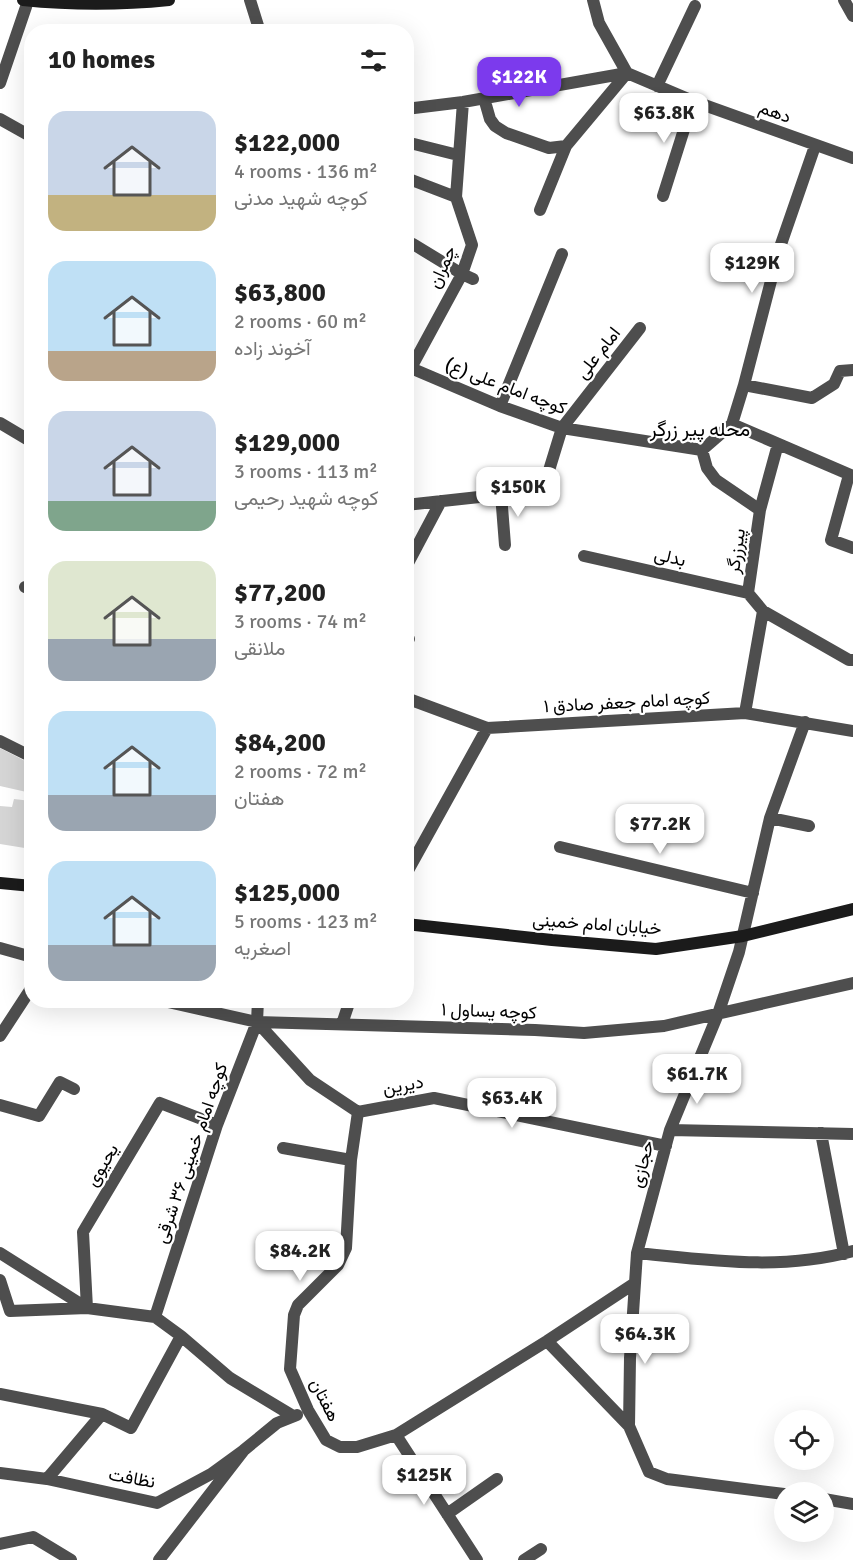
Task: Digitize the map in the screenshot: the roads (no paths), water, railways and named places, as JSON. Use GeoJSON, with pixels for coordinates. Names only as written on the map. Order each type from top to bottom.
{"type":"FeatureCollection","features":[{"type":"Feature","properties":{"kind":"main road"},"geometry":{"type":"LineString","coordinates":[[22,0],[123,5],[170,0]]}},
{"type":"Feature","properties":{"kind":"main road"},"geometry":{"type":"LineString","coordinates":[[0,883],[24,885]]}},
{"type":"Feature","properties":{"kind":"main road","name":"خیابان امام خمینی"},"geometry":{"type":"LineString","coordinates":[[414,925],[656,949],[743,936],[853,909]]}},
{"type":"Feature","properties":{"kind":"street"},"geometry":{"type":"LineString","coordinates":[[250,0],[258,24]]}},
{"type":"Feature","properties":{"kind":"street"},"geometry":{"type":"LineString","coordinates":[[592,0],[598,23],[627,73]]}},
{"type":"Feature","properties":{"kind":"street"},"geometry":{"type":"LineString","coordinates":[[844,0],[853,16]]}},
{"type":"Feature","properties":{"kind":"street"},"geometry":{"type":"LineString","coordinates":[[0,83],[28,1]]}},
{"type":"Feature","properties":{"kind":"street"},"geometry":{"type":"LineString","coordinates":[[657,86],[695,6]]}},
{"type":"Feature","properties":{"kind":"street"},"geometry":{"type":"LineString","coordinates":[[414,108],[463,102],[627,73]]}},
{"type":"Feature","properties":{"kind":"street"},"geometry":{"type":"LineString","coordinates":[[540,210],[566,146],[627,73]]}},
{"type":"Feature","properties":{"kind":"street","name":"دهم"},"geometry":{"type":"LineString","coordinates":[[627,73],[693,101],[853,158]]}},
{"type":"Feature","properties":{"kind":"street"},"geometry":{"type":"LineString","coordinates":[[484,98],[490,119],[495,126],[506,133],[549,148],[566,146]]}},
{"type":"Feature","properties":{"kind":"street"},"geometry":{"type":"LineString","coordinates":[[663,196],[693,101]]}},
{"type":"Feature","properties":{"kind":"street","name":"چمران"},"geometry":{"type":"LineString","coordinates":[[414,359],[467,277],[472,245],[456,197],[463,102]]}},
{"type":"Feature","properties":{"kind":"street"},"geometry":{"type":"LineString","coordinates":[[0,119],[24,132]]}},
{"type":"Feature","properties":{"kind":"street"},"geometry":{"type":"LineString","coordinates":[[414,144],[458,155]]}},
{"type":"Feature","properties":{"kind":"street"},"geometry":{"type":"LineString","coordinates":[[702,450],[732,424],[779,250],[815,146]]}},
{"type":"Feature","properties":{"kind":"street"},"geometry":{"type":"LineString","coordinates":[[414,181],[456,197]]}},
{"type":"Feature","properties":{"kind":"street"},"geometry":{"type":"LineString","coordinates":[[414,245],[467,277]]}},
{"type":"Feature","properties":{"kind":"street"},"geometry":{"type":"LineString","coordinates":[[500,406],[562,254]]}},
{"type":"Feature","properties":{"kind":"street","name":"امام علی"},"geometry":{"type":"LineString","coordinates":[[562,428],[640,328]]}},
{"type":"Feature","properties":{"kind":"street","name":"کوچه امام علی (ع)"},"geometry":{"type":"LineString","coordinates":[[414,369],[500,406],[562,428],[702,450]]}},
{"type":"Feature","properties":{"kind":"street"},"geometry":{"type":"LineString","coordinates":[[744,385],[812,398],[834,384],[840,370],[853,370]]}},
{"type":"Feature","properties":{"kind":"street"},"geometry":{"type":"LineString","coordinates":[[0,423],[24,437]]}},
{"type":"Feature","properties":{"kind":"street"},"geometry":{"type":"LineString","coordinates":[[732,424],[851,476],[831,540],[853,548]]}},
{"type":"Feature","properties":{"kind":"street"},"geometry":{"type":"LineString","coordinates":[[414,504],[543,490],[562,428]]}},
{"type":"Feature","properties":{"kind":"street"},"geometry":{"type":"LineString","coordinates":[[760,510],[778,444]]}},
{"type":"Feature","properties":{"kind":"street","name":"پیرزرگر"},"geometry":{"type":"LineString","coordinates":[[702,450],[707,468],[716,480],[760,510],[748,592],[763,611]]}},
{"type":"Feature","properties":{"kind":"street"},"geometry":{"type":"LineString","coordinates":[[501,494],[505,545]]}},
{"type":"Feature","properties":{"kind":"street"},"geometry":{"type":"LineString","coordinates":[[414,552],[441,501]]}},
{"type":"Feature","properties":{"kind":"street","name":"بدلی"},"geometry":{"type":"LineString","coordinates":[[584,556],[748,592]]}},
{"type":"Feature","properties":{"kind":"street"},"geometry":{"type":"LineString","coordinates":[[744,713],[763,611],[849,660],[853,660]]}},
{"type":"Feature","properties":{"kind":"street","name":"کوچه امام جعفر صادق ۱"},"geometry":{"type":"LineString","coordinates":[[414,701],[487,728],[744,713],[853,731]]}},
{"type":"Feature","properties":{"kind":"street","name":"حجازی"},"geometry":{"type":"LineString","coordinates":[[628,1426],[637,1253],[670,1130],[718,1014],[739,952],[770,818],[805,723]]}},
{"type":"Feature","properties":{"kind":"street"},"geometry":{"type":"LineString","coordinates":[[414,860],[487,728]]}},
{"type":"Feature","properties":{"kind":"street"},"geometry":{"type":"LineString","coordinates":[[0,741],[24,753]]}},
{"type":"Feature","properties":{"kind":"street"},"geometry":{"type":"LineString","coordinates":[[770,818],[809,826]]}},
{"type":"Feature","properties":{"kind":"street"},"geometry":{"type":"LineString","coordinates":[[560,848],[753,892]]}},
{"type":"Feature","properties":{"kind":"street"},"geometry":{"type":"LineString","coordinates":[[0,948],[24,955]]}},
{"type":"Feature","properties":{"kind":"street","name":"کوچه یساول ۱"},"geometry":{"type":"LineString","coordinates":[[195,1008],[257,1022],[584,1033],[664,1026],[853,983]]}},
{"type":"Feature","properties":{"kind":"street"},"geometry":{"type":"LineString","coordinates":[[0,1036],[24,999]]}},
{"type":"Feature","properties":{"kind":"street","name":"کوچه امام خمینی ۳۶ شرقی"},"geometry":{"type":"LineString","coordinates":[[155,1317],[217,1125],[257,1022],[258,1008]]}},
{"type":"Feature","properties":{"kind":"street"},"geometry":{"type":"LineString","coordinates":[[342,1024],[347,1008]]}},
{"type":"Feature","properties":{"kind":"street"},"geometry":{"type":"LineString","coordinates":[[257,1022],[310,1080],[358,1112]]}},
{"type":"Feature","properties":{"kind":"street"},"geometry":{"type":"LineString","coordinates":[[0,1105],[39,1116],[60,1082],[75,1089]]}},
{"type":"Feature","properties":{"kind":"street","name":"دیرین"},"geometry":{"type":"LineString","coordinates":[[358,1112],[434,1098],[666,1146]]}},
{"type":"Feature","properties":{"kind":"street","name":"یحیوی"},"geometry":{"type":"LineString","coordinates":[[87,1308],[83,1232],[160,1103],[217,1125]]}},
{"type":"Feature","properties":{"kind":"street","name":"هفتان"},"geometry":{"type":"LineString","coordinates":[[358,1112],[351,1161],[344,1256],[298,1305],[294,1315],[290,1369],[308,1410],[326,1440],[340,1447],[357,1448],[396,1435],[634,1283]]}},
{"type":"Feature","properties":{"kind":"street"},"geometry":{"type":"LineString","coordinates":[[670,1130],[853,1134]]}},
{"type":"Feature","properties":{"kind":"street"},"geometry":{"type":"LineString","coordinates":[[637,1253],[754,1264],[823,1258],[848,1252],[820,1133]]}},
{"type":"Feature","properties":{"kind":"street"},"geometry":{"type":"LineString","coordinates":[[283,1148],[351,1161]]}},
{"type":"Feature","properties":{"kind":"street"},"geometry":{"type":"LineString","coordinates":[[0,1252],[87,1308]]}},
{"type":"Feature","properties":{"kind":"street"},"geometry":{"type":"LineString","coordinates":[[0,1280],[10,1311],[87,1308],[155,1317],[230,1378],[293,1416]]}},
{"type":"Feature","properties":{"kind":"street"},"geometry":{"type":"LineString","coordinates":[[0,1394],[102,1414],[131,1428],[181,1336]]}},
{"type":"Feature","properties":{"kind":"street"},"geometry":{"type":"LineString","coordinates":[[546,1341],[628,1426],[649,1472],[667,1479],[774,1493]]}},
{"type":"Feature","properties":{"kind":"street"},"geometry":{"type":"LineString","coordinates":[[159,1560],[244,1450],[277,1423],[308,1410]]}},
{"type":"Feature","properties":{"kind":"street"},"geometry":{"type":"LineString","coordinates":[[47,1479],[102,1414]]}},
{"type":"Feature","properties":{"kind":"street"},"geometry":{"type":"LineString","coordinates":[[396,1435],[476,1560]]}},
{"type":"Feature","properties":{"kind":"street","name":"نظافت"},"geometry":{"type":"LineString","coordinates":[[0,1473],[47,1479],[157,1503],[211,1474],[244,1450]]}},
{"type":"Feature","properties":{"kind":"street"},"geometry":{"type":"LineString","coordinates":[[447,1514],[497,1479]]}},
{"type":"Feature","properties":{"kind":"street"},"geometry":{"type":"LineString","coordinates":[[834,1501],[853,1504]]}},
{"type":"Feature","properties":{"kind":"street"},"geometry":{"type":"LineString","coordinates":[[0,1544],[33,1537],[71,1560]]}},
{"type":"Feature","properties":{"kind":"street"},"geometry":{"type":"LineString","coordinates":[[524,1560],[541,1549]]}},
{"type":"Feature","properties":{"kind":"district","name":"محله پیر زرگر"},"geometry":{"type":"Point","coordinates":[700,429]}}]}
